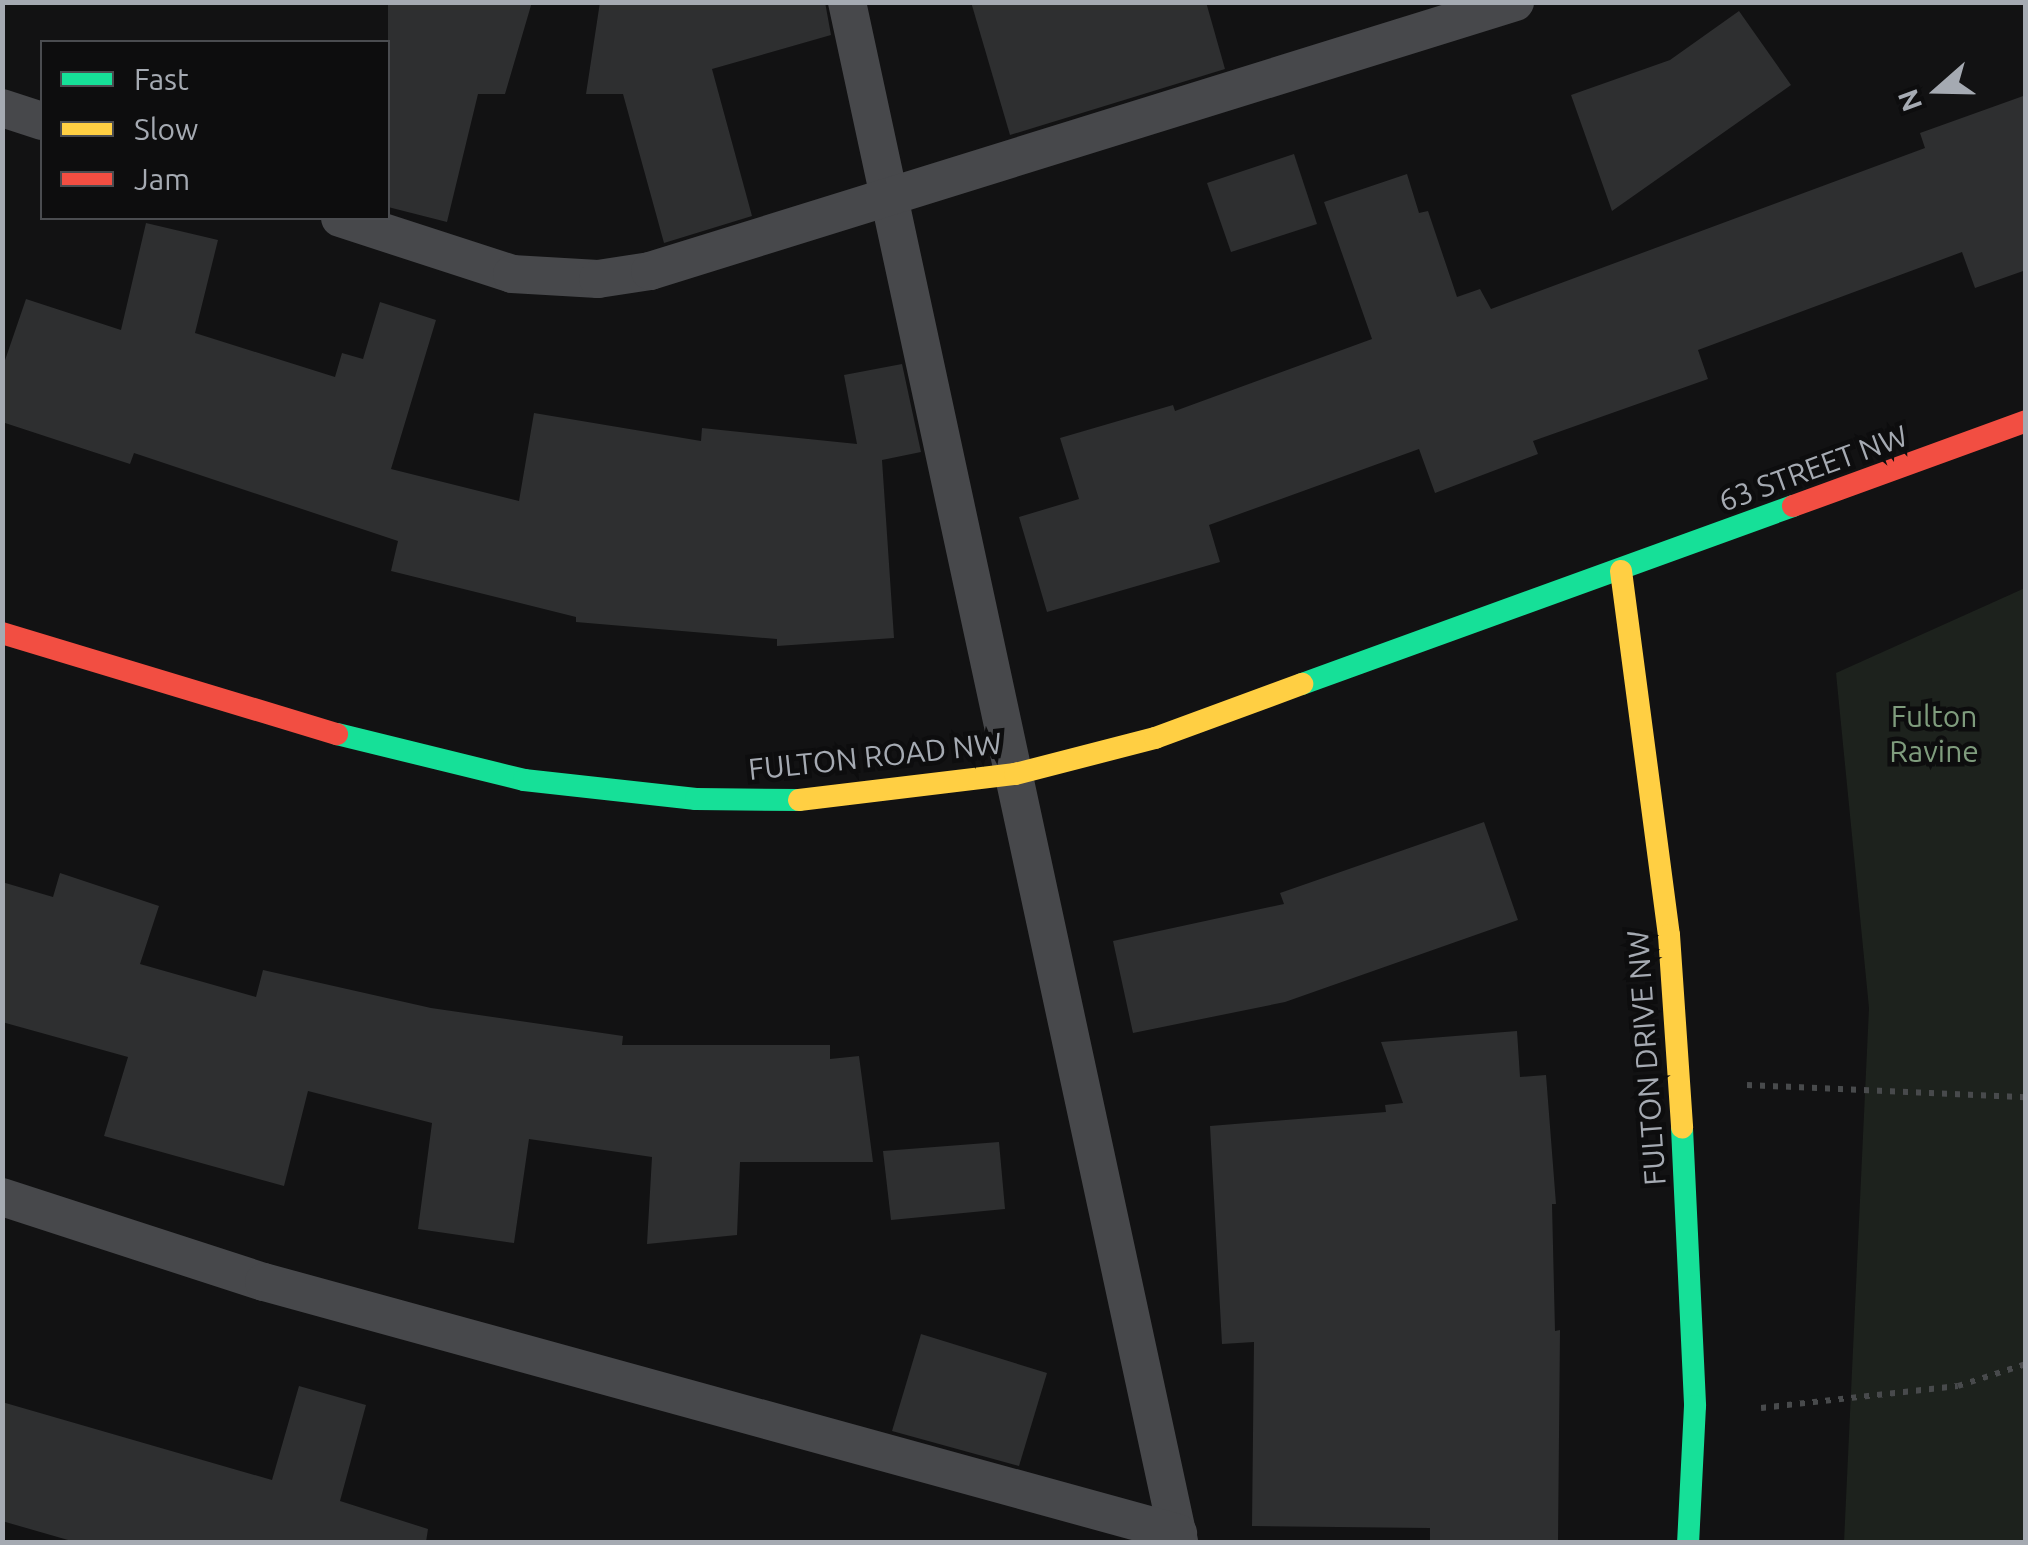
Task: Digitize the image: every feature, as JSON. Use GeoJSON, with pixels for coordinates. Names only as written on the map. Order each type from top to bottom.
{"type":"FeatureCollection","features":[{"type":"Feature","properties":{"kind":"street","name":"63 STREET NW"},"geometry":{"type":"LineString","coordinates":[[1621,571],[2026,421]]}},
{"type":"Feature","properties":{"kind":"street","name":"FULTON ROAD NW"},"geometry":{"type":"LineString","coordinates":[[2,632],[374,744],[524,780],[602,791],[786,801],[1014,774],[1155,738],[1621,571]]}},
{"type":"Feature","properties":{"kind":"street","name":"FULTON DRIVE NW"},"geometry":{"type":"LineString","coordinates":[[1621,571],[1668,934],[1680,1084],[1695,1406],[1688,1542]]}},
{"type":"Feature","properties":{"kind":"lane"},"geometry":{"type":"LineString","coordinates":[[2,1196],[264,1282],[1178,1538],[847,2]]}},
{"type":"Feature","properties":{"kind":"lane"},"geometry":{"type":"LineString","coordinates":[[346,220],[512,274],[598,279],[650,272],[888,201],[1515,2]]}},
{"type":"Feature","properties":{"kind":"lane"},"geometry":{"type":"LineString","coordinates":[[2,108],[40,120]]}},
{"type":"Feature","properties":{"kind":"path"},"geometry":{"type":"LineString","coordinates":[[1680,1084],[1934,1090],[2026,1097]]}},
{"type":"Feature","properties":{"kind":"path"},"geometry":{"type":"LineString","coordinates":[[1695,1406],[1772,1408],[1872,1398],[1958,1386],[2026,1364]]}},
{"type":"Feature","properties":{"kind":"green space","name":"Fulton Ravine"},"geometry":{"type":"Polygon","coordinates":[[[2025,588],[2025,1542],[1844,1542],[1869,1008],[1836,673],[2025,588]]]}},
{"type":"Feature","properties":{"kind":"building"},"geometry":{"type":"Polygon","coordinates":[[[388,2],[532,2],[505,94],[478,94],[447,222],[390,208],[388,2]]]}},
{"type":"Feature","properties":{"kind":"building"},"geometry":{"type":"Polygon","coordinates":[[[600,2],[825,2],[831,35],[712,69],[752,216],[664,243],[623,94],[586,94],[600,2]]]}},
{"type":"Feature","properties":{"kind":"building"},"geometry":{"type":"Polygon","coordinates":[[[971,2],[1206,2],[1225,69],[1010,135],[971,2]]]}},
{"type":"Feature","properties":{"kind":"building"},"geometry":{"type":"Polygon","coordinates":[[[1739,11],[1791,85],[1612,211],[1571,95],[1670,60],[1739,11]]]}},
{"type":"Feature","properties":{"kind":"building"},"geometry":{"type":"Polygon","coordinates":[[[2026,95],[2026,270],[1975,288],[1962,252],[1698,350],[1708,379],[1533,441],[1538,454],[1435,493],[1419,449],[1209,525],[1220,562],[1047,612],[1019,517],[1079,499],[1060,438],[1173,405],[1175,411],[1372,339],[1324,202],[1407,174],[1419,213],[1428,211],[1457,297],[1480,289],[1491,309],[1925,148],[1920,133],[2026,95]]]}},
{"type":"Feature","properties":{"kind":"building"},"geometry":{"type":"Polygon","coordinates":[[[1294,154],[1317,224],[1231,252],[1207,183],[1294,154]]]}},
{"type":"Feature","properties":{"kind":"building"},"geometry":{"type":"Polygon","coordinates":[[[146,223],[218,240],[195,333],[335,377],[342,353],[363,359],[380,302],[436,320],[391,469],[519,501],[534,413],[701,441],[702,428],[857,444],[844,375],[902,364],[921,452],[882,460],[894,638],[777,646],[777,639],[576,622],[576,617],[391,571],[398,541],[134,453],[130,464],[2,422],[2,369],[26,299],[121,330],[146,223]]]}},
{"type":"Feature","properties":{"kind":"building"},"geometry":{"type":"Polygon","coordinates":[[[1484,822],[1518,920],[1285,1002],[1133,1033],[1113,941],[1284,904],[1280,893],[1484,822]]]}},
{"type":"Feature","properties":{"kind":"building"},"geometry":{"type":"Polygon","coordinates":[[[60,873],[159,906],[140,964],[256,997],[263,970],[431,1008],[623,1036],[622,1045],[830,1045],[830,1059],[859,1056],[873,1162],[740,1162],[737,1235],[647,1244],[652,1157],[529,1139],[514,1243],[418,1229],[432,1123],[308,1091],[284,1186],[104,1136],[128,1057],[2,1022],[2,882],[53,897],[60,873]]]}},
{"type":"Feature","properties":{"kind":"building"},"geometry":{"type":"Polygon","coordinates":[[[1517,1031],[1520,1077],[1546,1075],[1556,1204],[1552,1204],[1555,1331],[1560,1330],[1558,1542],[1430,1542],[1430,1528],[1252,1526],[1254,1342],[1222,1344],[1210,1126],[1386,1112],[1385,1105],[1403,1103],[1381,1042],[1517,1031]]]}},
{"type":"Feature","properties":{"kind":"building"},"geometry":{"type":"Polygon","coordinates":[[[999,1142],[1005,1209],[891,1220],[883,1151],[999,1142]]]}},
{"type":"Feature","properties":{"kind":"building"},"geometry":{"type":"Polygon","coordinates":[[[921,1334],[1047,1373],[1019,1466],[892,1431],[921,1334]]]}},
{"type":"Feature","properties":{"kind":"building"},"geometry":{"type":"Polygon","coordinates":[[[299,1386],[366,1405],[340,1501],[428,1529],[426,1542],[75,1542],[2,1521],[2,1402],[272,1480],[299,1386]]]}},
{"type":"Feature","properties":{"kind":"traffic: fast"},"geometry":{"type":"LineString","coordinates":[[1302,684],[1793,506]]}},
{"type":"Feature","properties":{"kind":"traffic: fast"},"geometry":{"type":"LineString","coordinates":[[337,734],[524,780],[696,799],[799,800]]}},
{"type":"Feature","properties":{"kind":"traffic: fast"},"geometry":{"type":"LineString","coordinates":[[1682,1128],[1695,1406],[1688,1542]]}},
{"type":"Feature","properties":{"kind":"traffic: slow"},"geometry":{"type":"LineString","coordinates":[[1621,571],[1669,935],[1682,1128]]}},
{"type":"Feature","properties":{"kind":"traffic: slow"},"geometry":{"type":"LineString","coordinates":[[799,800],[1015,774],[1155,738],[1302,684]]}},
{"type":"Feature","properties":{"kind":"traffic: jam"},"geometry":{"type":"LineString","coordinates":[[1793,506],[2026,421]]}},
{"type":"Feature","properties":{"kind":"traffic: jam"},"geometry":{"type":"LineString","coordinates":[[2,633],[337,734]]}}]}
